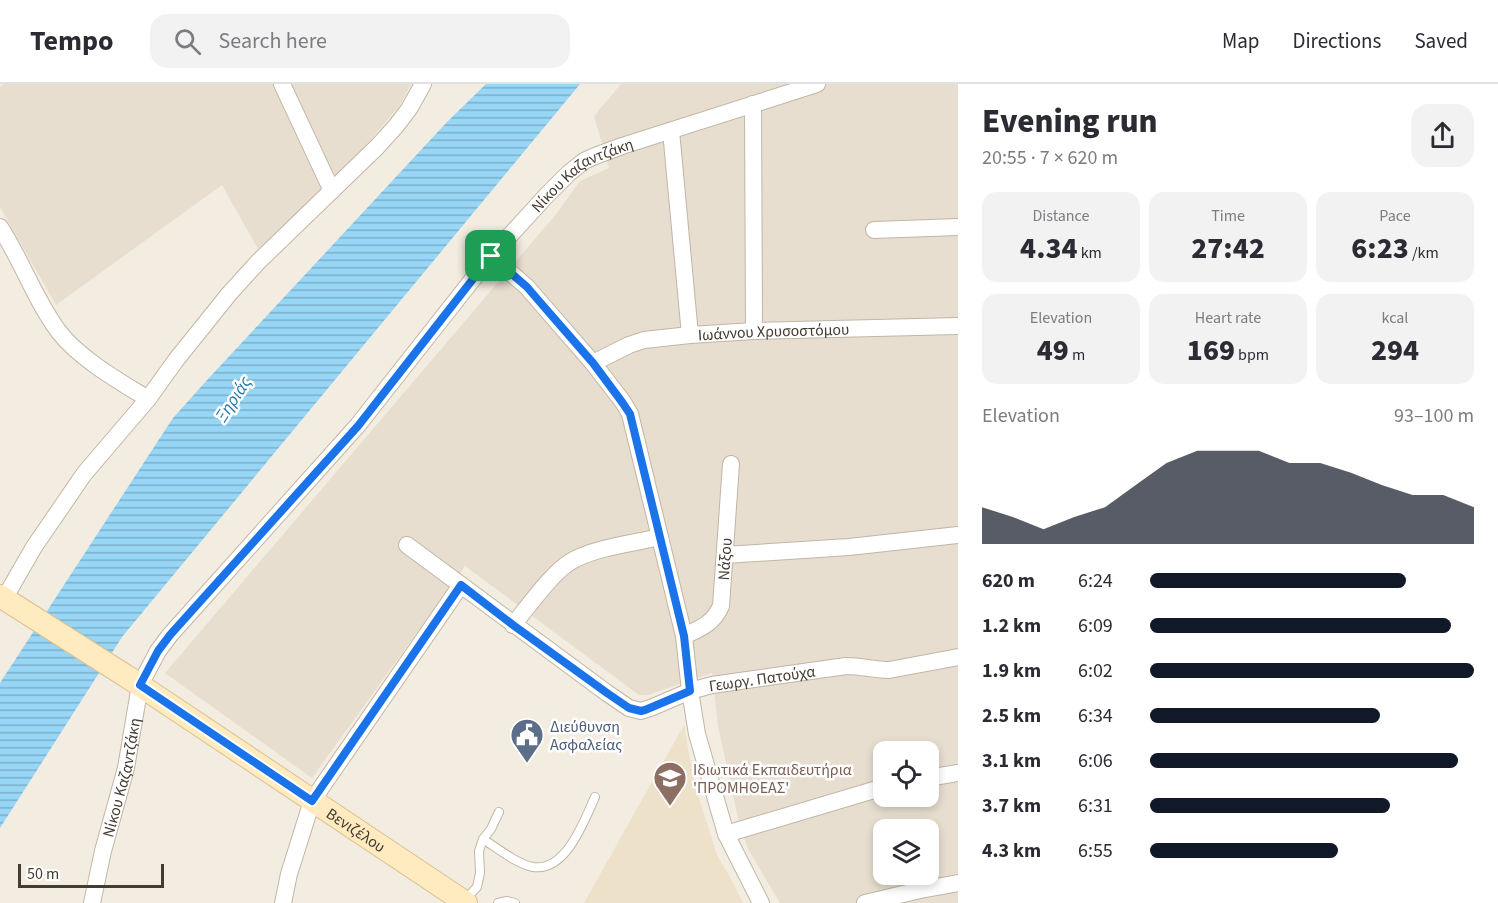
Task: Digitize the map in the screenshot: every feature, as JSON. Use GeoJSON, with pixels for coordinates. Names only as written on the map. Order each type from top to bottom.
{"type":"FeatureCollection","features":[{"type":"Feature","properties":{"kind":"main road","name":"Βενιζέλου"},"geometry":{"type":"LineString","coordinates":[[2,598],[133,681],[465,902]]}},
{"type":"Feature","properties":{"kind":"street"},"geometry":{"type":"LineString","coordinates":[[282,84],[332,191]]}},
{"type":"Feature","properties":{"kind":"street"},"geometry":{"type":"LineString","coordinates":[[2,598],[84,474],[148,399],[229,294],[258,262],[377,147],[396,126],[423,84]]}},
{"type":"Feature","properties":{"kind":"street","name":"Νίκου Καζαντζάκη"},"geometry":{"type":"LineString","coordinates":[[92,903],[126,768],[133,681],[170,635],[358,426],[491,256],[547,195],[584,161],[817,84]]}},
{"type":"Feature","properties":{"kind":"street"},"geometry":{"type":"LineString","coordinates":[[753,104],[754,331]]}},
{"type":"Feature","properties":{"kind":"street"},"geometry":{"type":"LineString","coordinates":[[671,131],[690,335]]}},
{"type":"Feature","properties":{"kind":"street"},"geometry":{"type":"LineString","coordinates":[[0,227],[60,334],[112,377],[148,399]]}},
{"type":"Feature","properties":{"kind":"street"},"geometry":{"type":"LineString","coordinates":[[874,230],[958,227]]}},
{"type":"Feature","properties":{"kind":"street"},"geometry":{"type":"LineString","coordinates":[[491,256],[527,287],[593,363],[630,414],[684,636],[697,734],[726,834],[761,903]]}},
{"type":"Feature","properties":{"kind":"street","name":"Ιωάννου Χρυσοστόμου"},"geometry":{"type":"LineString","coordinates":[[593,363],[644,340],[690,335],[754,331],[958,326]]}},
{"type":"Feature","properties":{"kind":"street","name":"Νάξου"},"geometry":{"type":"LineString","coordinates":[[684,636],[715,617],[722,601],[731,464]]}},
{"type":"Feature","properties":{"kind":"street"},"geometry":{"type":"LineString","coordinates":[[725,555],[849,547],[958,535]]}},
{"type":"Feature","properties":{"kind":"street"},"geometry":{"type":"LineString","coordinates":[[513,625],[557,572],[569,562],[593,552],[660,537]]}},
{"type":"Feature","properties":{"kind":"street","name":"Γεωργ. Πατούχα"},"geometry":{"type":"LineString","coordinates":[[406,545],[607,693],[629,708],[641,711],[690,691],[720,683],[846,666],[890,670],[958,657]]}},
{"type":"Feature","properties":{"kind":"street"},"geometry":{"type":"LineString","coordinates":[[283,903],[289,874],[312,801],[461,585]]}},
{"type":"Feature","properties":{"kind":"street"},"geometry":{"type":"LineString","coordinates":[[939,776],[958,772]]}},
{"type":"Feature","properties":{"kind":"street"},"geometry":{"type":"LineString","coordinates":[[726,834],[873,790]]}},
{"type":"Feature","properties":{"kind":"street"},"geometry":{"type":"LineString","coordinates":[[865,903],[958,883]]}},
{"type":"Feature","properties":{"kind":"lane"},"geometry":{"type":"LineString","coordinates":[[483,839],[523,864],[535,867],[549,864],[563,855],[577,837],[595,797]]}},
{"type":"Feature","properties":{"kind":"lane"},"geometry":{"type":"LineString","coordinates":[[465,902],[477,887],[480,873],[479,851],[483,839],[499,812]]}},
{"type":"Feature","properties":{"kind":"lane"},"geometry":{"type":"LineString","coordinates":[[498,903],[507,901],[515,903]]}},
{"type":"Feature","properties":{"kind":"shaded area"},"geometry":{"type":"Polygon","coordinates":[[[4,84],[411,84],[400,105],[341,175],[258,249],[222,185],[56,305],[0,207],[0,87],[4,84]]]}},
{"type":"Feature","properties":{"kind":"shaded area"},"geometry":{"type":"Polygon","coordinates":[[[621,84],[958,84],[958,903],[780,903],[748,849],[738,818],[718,726],[712,673],[648,695],[639,695],[465,566],[312,778],[165,673],[557,213],[580,181],[609,168],[594,116],[621,84]]]}},
{"type":"Feature","properties":{"kind":"shaded area","name":"Ιδιωτικά Εκπαιδευτήρια 'ΠΡΟΜΗΘΕΑΣ'"},"geometry":{"type":"Polygon","coordinates":[[[684,725],[698,795],[717,855],[743,903],[584,903],[684,725]]]}},
{"type":"Feature","properties":{"kind":"water","name":"Ξηριάς"},"geometry":{"type":"Polygon","coordinates":[[[486,84],[580,84],[122,637],[0,828],[0,683],[173,418],[447,122],[486,84]]]}},
{"type":"Feature","properties":{"kind":"place","name":"Διεύθυνση Ασφαλείας"},"geometry":{"type":"Point","coordinates":[527,764]}},
{"type":"Feature","properties":{"kind":"place","name":"Ιδιωτικά Εκπαιδευτήρια 'ΠΡΟΜΗΘΕΑΣ'"},"geometry":{"type":"Point","coordinates":[670,807]}},
{"type":"Feature","properties":{"kind":"route"},"geometry":{"type":"LineString","coordinates":[[491,256],[527,287],[593,363],[630,414],[684,636],[690,691],[645,710],[629,708],[461,585],[312,801],[140,685],[158,651],[170,635],[358,426],[491,256]]}}]}
